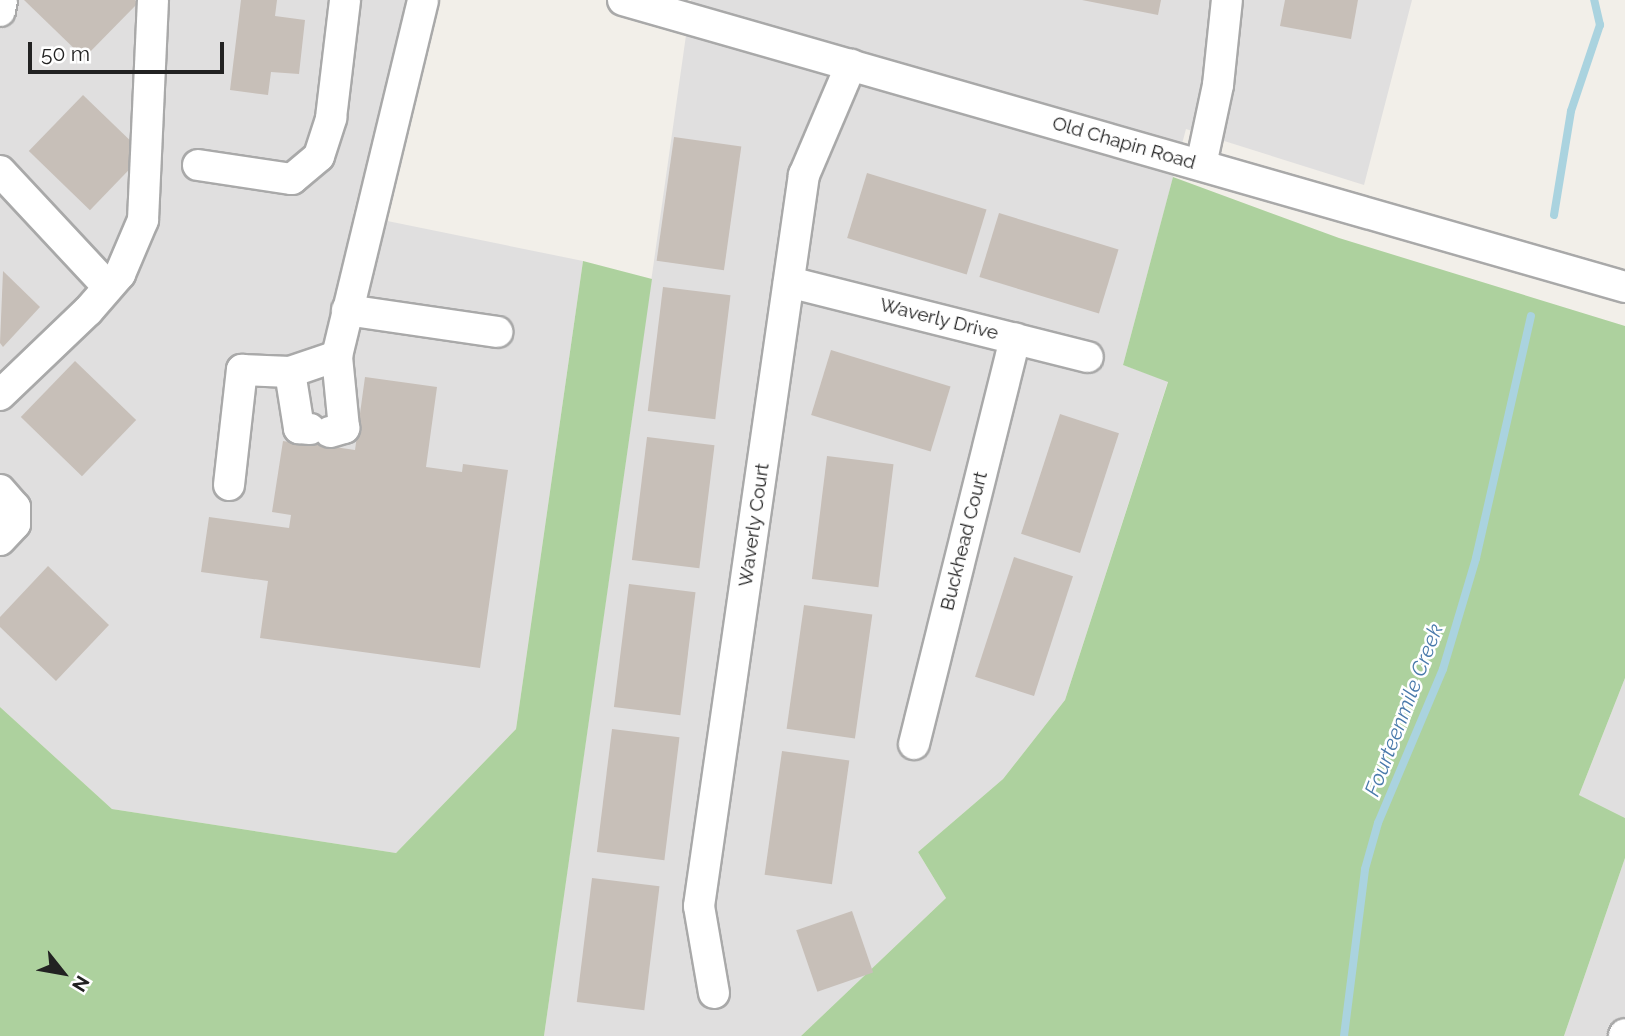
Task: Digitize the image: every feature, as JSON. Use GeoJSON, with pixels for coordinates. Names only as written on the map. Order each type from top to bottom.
{"type":"FeatureCollection","features":[{"type":"Feature","properties":{"kind":"street"},"geometry":{"type":"LineString","coordinates":[[0,11],[2,0]]}},
{"type":"Feature","properties":{"kind":"street"},"geometry":{"type":"LineString","coordinates":[[0,395],[120,274],[144,220],[153,0]]}},
{"type":"Feature","properties":{"kind":"street"},"geometry":{"type":"LineString","coordinates":[[198,165],[292,179],[318,156],[331,118],[345,0]]}},
{"type":"Feature","properties":{"kind":"street"},"geometry":{"type":"LineString","coordinates":[[290,372],[299,428],[344,428],[337,356],[423,0]]}},
{"type":"Feature","properties":{"kind":"street","name":"Old Chapin Road"},"geometry":{"type":"LineString","coordinates":[[623,0],[1625,287]]}},
{"type":"Feature","properties":{"kind":"street"},"geometry":{"type":"LineString","coordinates":[[1201,165],[1218,85],[1227,0]]}},
{"type":"Feature","properties":{"kind":"street","name":"Waverly Court"},"geometry":{"type":"LineString","coordinates":[[713,993],[699,906],[804,176],[851,65]]}},
{"type":"Feature","properties":{"kind":"street"},"geometry":{"type":"LineString","coordinates":[[0,171],[108,287]]}},
{"type":"Feature","properties":{"kind":"street","name":"Waverly Drive"},"geometry":{"type":"LineString","coordinates":[[789,282],[1088,357]]}},
{"type":"Feature","properties":{"kind":"street"},"geometry":{"type":"LineString","coordinates":[[346,310],[497,332]]}},
{"type":"Feature","properties":{"kind":"street","name":"Buckhead Court"},"geometry":{"type":"LineString","coordinates":[[914,744],[1015,338]]}},
{"type":"Feature","properties":{"kind":"street"},"geometry":{"type":"LineString","coordinates":[[229,485],[242,370],[290,372],[337,356]]}},
{"type":"Feature","properties":{"kind":"street"},"geometry":{"type":"LineString","coordinates":[[0,490],[15,507],[15,524],[0,540]]}},
{"type":"Feature","properties":{"kind":"shaded area"},"geometry":{"type":"Polygon","coordinates":[[[0,0],[409,0],[353,214],[583,261],[516,729],[396,853],[112,809],[0,707],[0,0]]]}},
{"type":"Feature","properties":{"kind":"shaded area"},"geometry":{"type":"Polygon","coordinates":[[[691,0],[1412,0],[1364,185],[1186,129],[1123,365],[1168,381],[1065,700],[1003,779],[918,852],[946,898],[801,1036],[544,1036],[691,0]]]}},
{"type":"Feature","properties":{"kind":"shaded area"},"geometry":{"type":"Polygon","coordinates":[[[1625,678],[1625,818],[1579,795],[1625,678]]]}},
{"type":"Feature","properties":{"kind":"shaded area"},"geometry":{"type":"Polygon","coordinates":[[[1625,858],[1625,1036],[1564,1036],[1625,858]]]}},
{"type":"Feature","properties":{"kind":"green space"},"geometry":{"type":"Polygon","coordinates":[[[1173,177],[1339,238],[1625,326],[1625,678],[1579,795],[1625,818],[1625,858],[1564,1036],[801,1036],[946,898],[918,852],[1003,779],[1065,700],[1168,382],[1123,365],[1173,177]]]}},
{"type":"Feature","properties":{"kind":"green space"},"geometry":{"type":"Polygon","coordinates":[[[583,261],[652,279],[544,1036],[0,1036],[0,707],[112,809],[396,853],[516,729],[583,261]]]}},
{"type":"Feature","properties":{"kind":"building"},"geometry":{"type":"Polygon","coordinates":[[[24,0],[135,0],[138,3],[84,58],[24,0]]]}},
{"type":"Feature","properties":{"kind":"building"},"geometry":{"type":"Polygon","coordinates":[[[241,0],[277,0],[275,16],[305,20],[299,74],[271,72],[268,95],[230,90],[241,0]]]}},
{"type":"Feature","properties":{"kind":"building"},"geometry":{"type":"Polygon","coordinates":[[[1082,0],[1161,0],[1158,15],[1082,0]]]}},
{"type":"Feature","properties":{"kind":"building"},"geometry":{"type":"Polygon","coordinates":[[[1285,0],[1358,0],[1351,39],[1280,26],[1285,0]]]}},
{"type":"Feature","properties":{"kind":"building"},"geometry":{"type":"Polygon","coordinates":[[[83,95],[144,154],[90,210],[29,151],[83,95]]]}},
{"type":"Feature","properties":{"kind":"building"},"geometry":{"type":"Polygon","coordinates":[[[674,137],[741,146],[724,270],[657,261],[674,137]]]}},
{"type":"Feature","properties":{"kind":"building"},"geometry":{"type":"Polygon","coordinates":[[[867,173],[987,210],[967,275],[847,238],[867,173]]]}},
{"type":"Feature","properties":{"kind":"building"},"geometry":{"type":"Polygon","coordinates":[[[999,213],[1119,250],[1099,314],[979,277],[999,213]]]}},
{"type":"Feature","properties":{"kind":"building"},"geometry":{"type":"Polygon","coordinates":[[[3,271],[40,307],[3,347],[0,343],[3,271]]]}},
{"type":"Feature","properties":{"kind":"building"},"geometry":{"type":"Polygon","coordinates":[[[663,287],[730,295],[715,419],[648,411],[663,287]]]}},
{"type":"Feature","properties":{"kind":"building"},"geometry":{"type":"Polygon","coordinates":[[[831,350],[951,387],[931,452],[811,415],[831,350]]]}},
{"type":"Feature","properties":{"kind":"building"},"geometry":{"type":"Polygon","coordinates":[[[75,361],[136,420],[82,476],[21,417],[75,361]]]}},
{"type":"Feature","properties":{"kind":"building"},"geometry":{"type":"Polygon","coordinates":[[[365,377],[437,387],[426,467],[462,472],[463,464],[508,470],[480,668],[260,638],[268,581],[201,572],[209,517],[289,528],[291,515],[272,512],[283,441],[307,445],[312,416],[332,418],[328,446],[355,450],[365,377]]]}},
{"type":"Feature","properties":{"kind":"building"},"geometry":{"type":"Polygon","coordinates":[[[1060,414],[1119,433],[1080,553],[1021,534],[1060,414]]]}},
{"type":"Feature","properties":{"kind":"building"},"geometry":{"type":"Polygon","coordinates":[[[647,437],[714,445],[699,568],[632,560],[647,437]]]}},
{"type":"Feature","properties":{"kind":"building"},"geometry":{"type":"Polygon","coordinates":[[[827,456],[894,464],[878,587],[812,579],[827,456]]]}},
{"type":"Feature","properties":{"kind":"building"},"geometry":{"type":"Polygon","coordinates":[[[1014,557],[1073,576],[1034,696],[975,677],[1014,557]]]}},
{"type":"Feature","properties":{"kind":"building"},"geometry":{"type":"Polygon","coordinates":[[[48,566],[109,625],[56,681],[0,627],[0,617],[48,566]]]}},
{"type":"Feature","properties":{"kind":"building"},"geometry":{"type":"Polygon","coordinates":[[[629,584],[696,592],[680,715],[614,707],[629,584]]]}},
{"type":"Feature","properties":{"kind":"building"},"geometry":{"type":"Polygon","coordinates":[[[804,605],[872,615],[855,738],[787,729],[804,605]]]}},
{"type":"Feature","properties":{"kind":"building"},"geometry":{"type":"Polygon","coordinates":[[[612,729],[679,737],[664,860],[597,852],[612,729]]]}},
{"type":"Feature","properties":{"kind":"building"},"geometry":{"type":"Polygon","coordinates":[[[782,751],[849,760],[832,884],[765,875],[782,751]]]}},
{"type":"Feature","properties":{"kind":"building"},"geometry":{"type":"Polygon","coordinates":[[[592,878],[659,886],[644,1010],[577,1002],[592,878]]]}},
{"type":"Feature","properties":{"kind":"building"},"geometry":{"type":"Polygon","coordinates":[[[852,911],[873,972],[817,992],[796,930],[852,911]]]}},
{"type":"Feature","properties":{"kind":"waterway","name":"Fourteenmile Creek"},"geometry":{"type":"LineString","coordinates":[[1554,215],[1571,111],[1600,25],[1594,0]]}},
{"type":"Feature","properties":{"kind":"waterway","name":"Fourteenmile Creek"},"geometry":{"type":"LineString","coordinates":[[1344,1036],[1365,869],[1378,823],[1443,669],[1476,558],[1531,316]]}}]}
